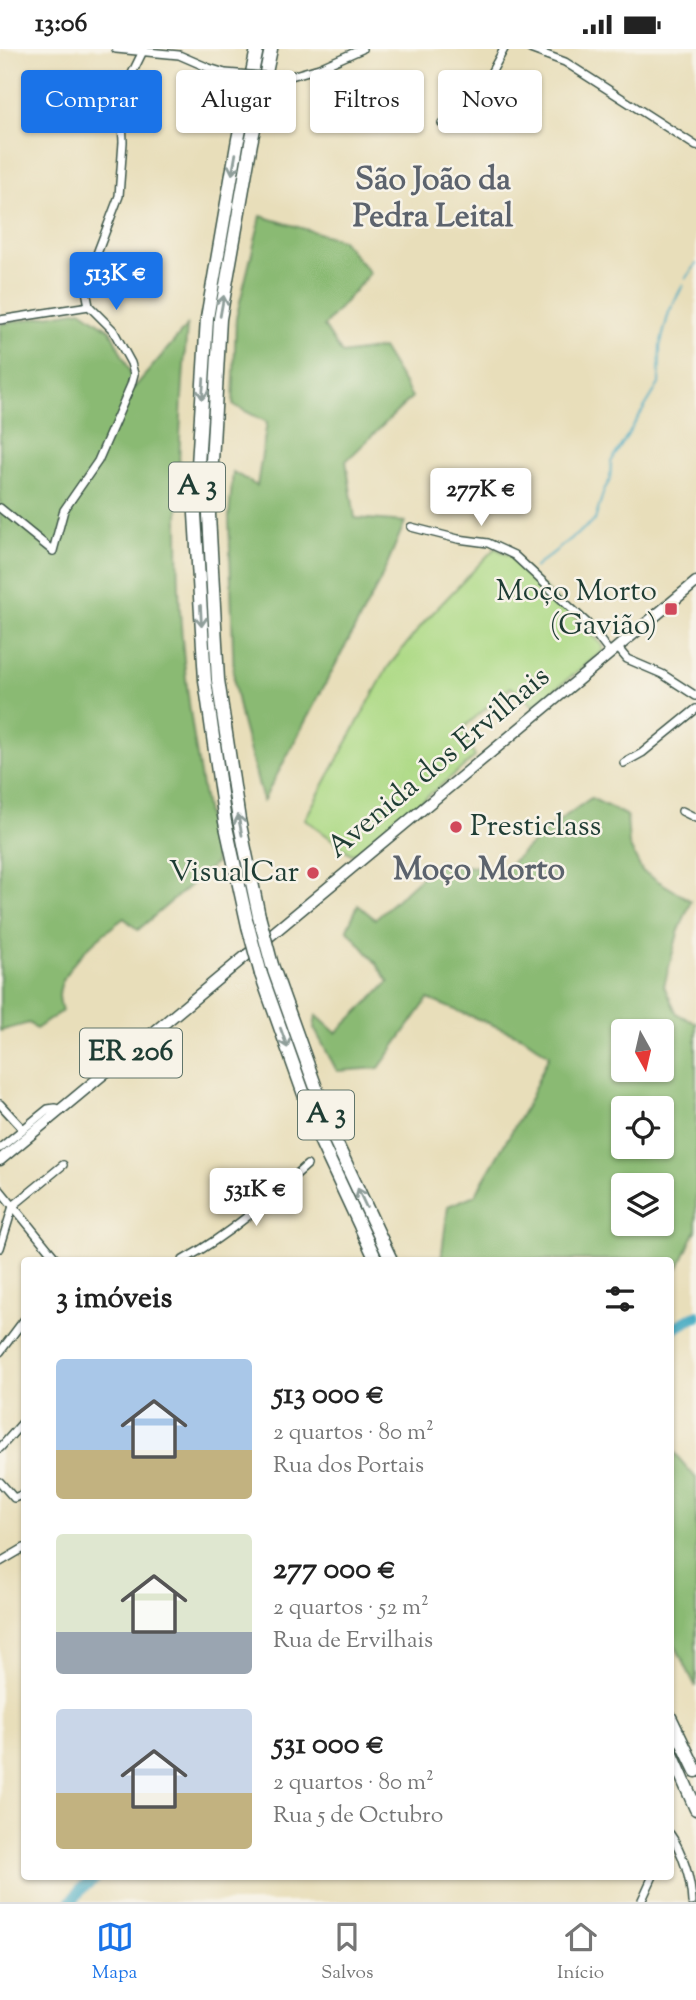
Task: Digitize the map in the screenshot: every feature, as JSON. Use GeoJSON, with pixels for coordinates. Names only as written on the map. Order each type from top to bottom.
{"type":"FeatureCollection","features":[{"type":"Feature","properties":{"kind":"highway","name":"A 3"},"geometry":{"type":"LineString","coordinates":[[257,49],[238,139],[207,318],[195,515],[205,680],[225,823],[261,974],[321,1142],[375,1257]]}},
{"type":"Feature","properties":{"kind":"highway","name":"A 3"},"geometry":{"type":"LineString","coordinates":[[271,49],[251,143],[220,319],[209,515],[218,680],[239,820],[272,965],[334,1138],[390,1257]]}},
{"type":"Feature","properties":{"kind":"highway"},"geometry":{"type":"LineString","coordinates":[[674,1725],[696,1771]]}},
{"type":"Feature","properties":{"kind":"highway"},"geometry":{"type":"LineString","coordinates":[[674,1759],[696,1809]]}},
{"type":"Feature","properties":{"kind":"main road","name":"ER 206"},"geometry":{"type":"LineString","coordinates":[[614,650],[696,582]]}},
{"type":"Feature","properties":{"kind":"main road","name":"Avenida dos Ervilhais"},"geometry":{"type":"LineString","coordinates":[[62,1111],[614,650]]}},
{"type":"Feature","properties":{"kind":"main road","name":"ER 206"},"geometry":{"type":"LineString","coordinates":[[0,1160],[62,1111]]}},
{"type":"Feature","properties":{"kind":"street"},"geometry":{"type":"LineString","coordinates":[[116,49],[179,55],[225,73],[263,76],[294,75],[319,68],[362,49]]}},
{"type":"Feature","properties":{"kind":"street"},"geometry":{"type":"LineString","coordinates":[[493,70],[504,49]]}},
{"type":"Feature","properties":{"kind":"street"},"geometry":{"type":"LineString","coordinates":[[530,49],[565,62],[696,146]]}},
{"type":"Feature","properties":{"kind":"street"},"geometry":{"type":"LineString","coordinates":[[0,508],[53,551],[64,510],[98,461],[118,420],[134,374],[113,330],[89,306],[86,278],[119,196],[123,142],[121,96],[143,50]]}},
{"type":"Feature","properties":{"kind":"street"},"geometry":{"type":"LineString","coordinates":[[0,320],[89,306]]}},
{"type":"Feature","properties":{"kind":"street"},"geometry":{"type":"LineString","coordinates":[[411,527],[502,548],[514,555],[614,650],[627,659],[662,674],[696,696]]}},
{"type":"Feature","properties":{"kind":"street"},"geometry":{"type":"LineString","coordinates":[[624,763],[642,753],[696,709]]}},
{"type":"Feature","properties":{"kind":"street"},"geometry":{"type":"LineString","coordinates":[[682,811],[696,818]]}},
{"type":"Feature","properties":{"kind":"street"},"geometry":{"type":"LineString","coordinates":[[0,1104],[23,1129]]}},
{"type":"Feature","properties":{"kind":"street"},"geometry":{"type":"LineString","coordinates":[[0,1149],[48,1109],[62,1111]]}},
{"type":"Feature","properties":{"kind":"street"},"geometry":{"type":"LineString","coordinates":[[0,1248],[13,1206],[63,1165]]}},
{"type":"Feature","properties":{"kind":"street"},"geometry":{"type":"LineString","coordinates":[[189,1257],[249,1217],[307,1165]]}},
{"type":"Feature","properties":{"kind":"street"},"geometry":{"type":"LineString","coordinates":[[0,1191],[55,1257]]}},
{"type":"Feature","properties":{"kind":"street"},"geometry":{"type":"LineString","coordinates":[[196,1257],[200,1251]]}},
{"type":"Feature","properties":{"kind":"street"},"geometry":{"type":"LineString","coordinates":[[0,1352],[21,1324]]}},
{"type":"Feature","properties":{"kind":"street"},"geometry":{"type":"LineString","coordinates":[[0,1448],[21,1424]]}},
{"type":"Feature","properties":{"kind":"street"},"geometry":{"type":"LineString","coordinates":[[0,1482],[15,1497],[21,1495]]}},
{"type":"Feature","properties":{"kind":"street"},"geometry":{"type":"LineString","coordinates":[[0,1562],[21,1550]]}},
{"type":"Feature","properties":{"kind":"street"},"geometry":{"type":"LineString","coordinates":[[674,1845],[691,1888],[692,1902]]}},
{"type":"Feature","properties":{"kind":"street"},"geometry":{"type":"LineString","coordinates":[[641,1902],[651,1880]]}},
{"type":"Feature","properties":{"kind":"green space"},"geometry":{"type":"Polygon","coordinates":[[[261,216],[342,240],[370,273],[324,326],[342,354],[382,348],[412,397],[346,461],[355,518],[405,522],[380,581],[263,801],[234,683],[229,517],[233,472],[257,486],[267,422],[233,405],[236,318],[261,216]]]}},
{"type":"Feature","properties":{"kind":"green space"},"geometry":{"type":"Polygon","coordinates":[[[81,310],[110,330],[129,369],[134,388],[187,326],[178,489],[181,623],[192,726],[216,863],[138,930],[124,918],[84,952],[61,984],[59,995],[62,1011],[36,1029],[29,1023],[0,1031],[0,324],[81,310]]]}},
{"type":"Feature","properties":{"kind":"green space"},"geometry":{"type":"Polygon","coordinates":[[[495,548],[511,556],[586,628],[603,646],[603,651],[534,706],[511,687],[462,729],[475,757],[360,852],[351,854],[305,819],[388,667],[425,621],[495,548]]]}},
{"type":"Feature","properties":{"kind":"green space"},"geometry":{"type":"Polygon","coordinates":[[[591,798],[627,816],[629,845],[642,871],[691,901],[678,933],[664,986],[677,1014],[696,1023],[696,1230],[679,1267],[674,1271],[674,1257],[441,1257],[448,1206],[475,1195],[527,1105],[549,1055],[523,1037],[428,999],[379,1068],[337,1071],[314,1028],[316,1015],[336,1033],[389,982],[347,929],[358,905],[375,919],[439,861],[456,866],[507,867],[546,830],[591,798]]]}},
{"type":"Feature","properties":{"kind":"green space"},"geometry":{"type":"Polygon","coordinates":[[[674,1453],[696,1478],[696,1687],[674,1643],[674,1453]]]}},
{"type":"Feature","properties":{"kind":"waterway"},"geometry":{"type":"LineString","coordinates":[[686,278],[696,264]]}},
{"type":"Feature","properties":{"kind":"waterway"},"geometry":{"type":"LineString","coordinates":[[534,568],[595,520],[604,490],[610,480],[611,462],[659,384],[660,346],[669,312],[683,285]]}},
{"type":"Feature","properties":{"kind":"waterway"},"geometry":{"type":"LineString","coordinates":[[674,1328],[696,1316]]}},
{"type":"Feature","properties":{"kind":"waterway"},"geometry":{"type":"LineString","coordinates":[[71,1902],[93,1880]]}},
{"type":"Feature","properties":{"kind":"place","name":"Moço Morto (Gavião)"},"geometry":{"type":"Point","coordinates":[671,609]}},
{"type":"Feature","properties":{"kind":"place","name":"Presticlass"},"geometry":{"type":"Point","coordinates":[456,827]}},
{"type":"Feature","properties":{"kind":"place","name":"VisualCar"},"geometry":{"type":"Point","coordinates":[313,873]}},
{"type":"Feature","properties":{"kind":"district","name":"São João da Pedra Leital"},"geometry":{"type":"Point","coordinates":[433,200]}},
{"type":"Feature","properties":{"kind":"district","name":"Moço Morto"},"geometry":{"type":"Point","coordinates":[479,871]}}]}
